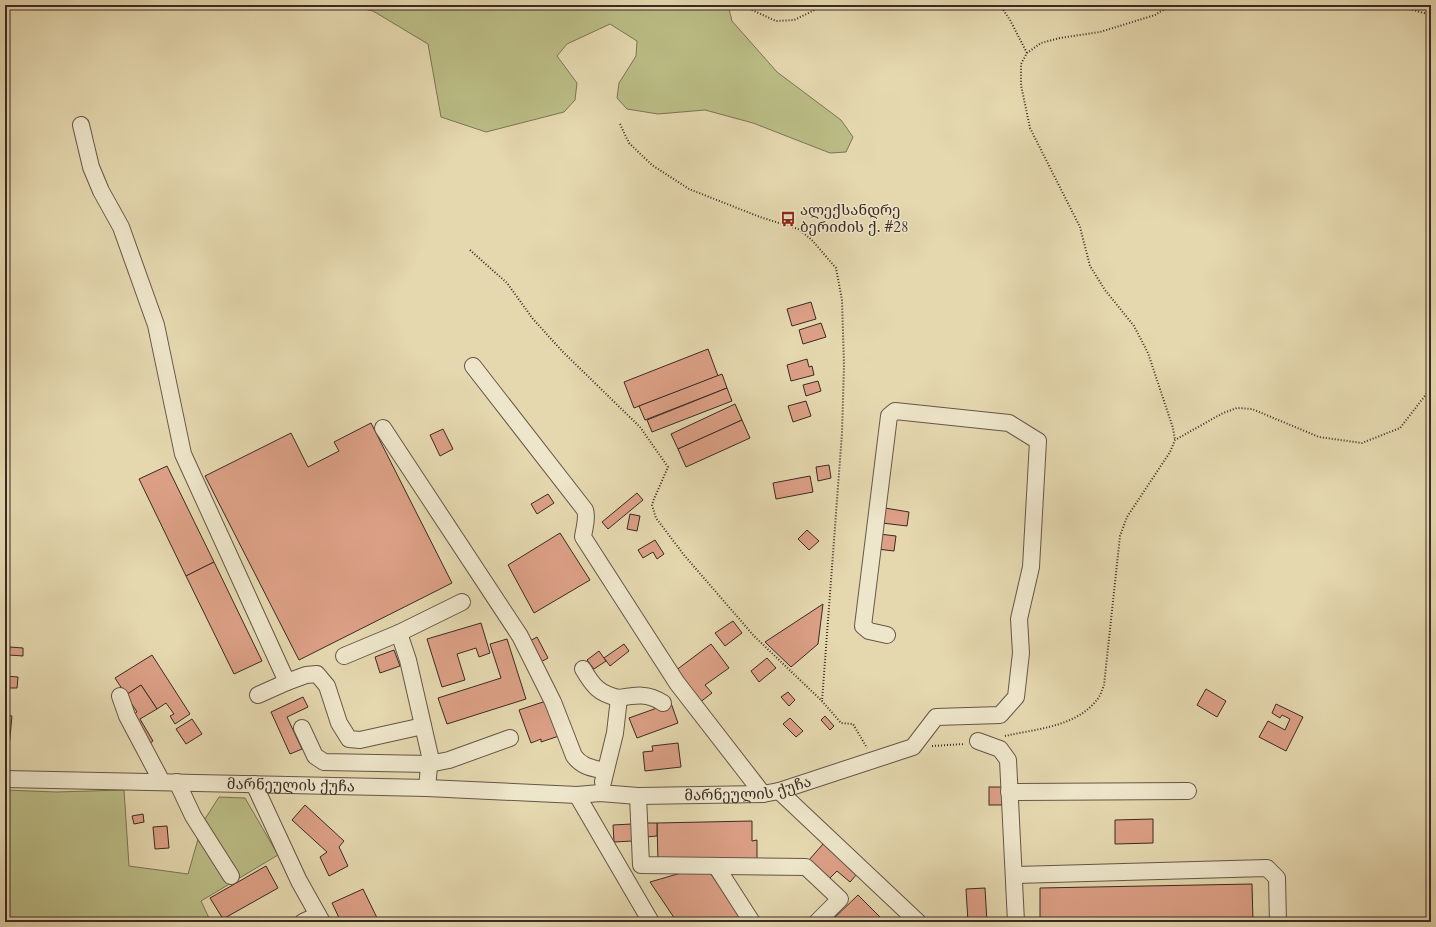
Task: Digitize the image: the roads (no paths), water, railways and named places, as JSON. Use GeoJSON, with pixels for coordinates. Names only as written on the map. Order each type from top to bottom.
{"type":"FeatureCollection","features":[{"type":"Feature","properties":{"kind":"street"},"geometry":{"type":"LineString","coordinates":[[81,125],[91,167],[101,191],[121,227],[156,325],[183,454],[287,682]]}},
{"type":"Feature","properties":{"kind":"street"},"geometry":{"type":"LineString","coordinates":[[473,366],[585,510],[587,517],[583,537],[677,683],[763,794]]}},
{"type":"Feature","properties":{"kind":"street","name":"მარნეულის ქუჩა"},"geometry":{"type":"LineString","coordinates":[[5,779],[427,788],[576,795],[600,793],[638,796],[763,794],[779,791],[874,761],[913,747],[936,717],[1000,715],[1016,697],[1021,653],[1019,619],[1031,567],[1038,441],[1009,423],[896,411],[889,416],[864,626],[869,631],[887,635]]}},
{"type":"Feature","properties":{"kind":"street"},"geometry":{"type":"LineString","coordinates":[[383,428],[520,636],[553,702],[574,756],[578,762],[589,768],[604,771]]}},
{"type":"Feature","properties":{"kind":"street"},"geometry":{"type":"LineString","coordinates":[[344,656],[399,633],[462,602]]}},
{"type":"Feature","properties":{"kind":"street"},"geometry":{"type":"LineString","coordinates":[[399,633],[408,660],[430,756],[427,788]]}},
{"type":"Feature","properties":{"kind":"street"},"geometry":{"type":"LineString","coordinates":[[583,669],[592,686],[607,696],[619,698],[642,694],[654,697],[663,703]]}},
{"type":"Feature","properties":{"kind":"street"},"geometry":{"type":"LineString","coordinates":[[258,695],[306,675],[318,674],[327,686],[339,722],[349,739],[360,740],[423,726]]}},
{"type":"Feature","properties":{"kind":"street"},"geometry":{"type":"LineString","coordinates":[[120,696],[127,716],[231,876]]}},
{"type":"Feature","properties":{"kind":"street"},"geometry":{"type":"LineString","coordinates":[[600,793],[604,771],[615,733],[619,698]]}},
{"type":"Feature","properties":{"kind":"street"},"geometry":{"type":"LineString","coordinates":[[302,728],[315,756],[324,762],[429,764],[449,760],[510,738]]}},
{"type":"Feature","properties":{"kind":"street"},"geometry":{"type":"LineString","coordinates":[[978,741],[1000,749],[1008,760],[1016,922]]}},
{"type":"Feature","properties":{"kind":"street"},"geometry":{"type":"LineString","coordinates":[[254,784],[299,881],[320,918],[303,922]]}},
{"type":"Feature","properties":{"kind":"street"},"geometry":{"type":"LineString","coordinates":[[779,791],[918,922]]}},
{"type":"Feature","properties":{"kind":"street"},"geometry":{"type":"LineString","coordinates":[[1009,792],[1188,791]]}},
{"type":"Feature","properties":{"kind":"street"},"geometry":{"type":"LineString","coordinates":[[576,795],[651,922]]}},
{"type":"Feature","properties":{"kind":"street"},"geometry":{"type":"LineString","coordinates":[[638,796],[641,865],[806,867],[840,899],[817,922]]}},
{"type":"Feature","properties":{"kind":"street"},"geometry":{"type":"LineString","coordinates":[[716,866],[752,922]]}},
{"type":"Feature","properties":{"kind":"street"},"geometry":{"type":"LineString","coordinates":[[1014,875],[1267,868],[1277,878],[1278,922]]}},
{"type":"Feature","properties":{"kind":"place","name":"ალექსანდრე ბერიძის ქ. #28"},"geometry":{"type":"Point","coordinates":[788,219]}}]}
